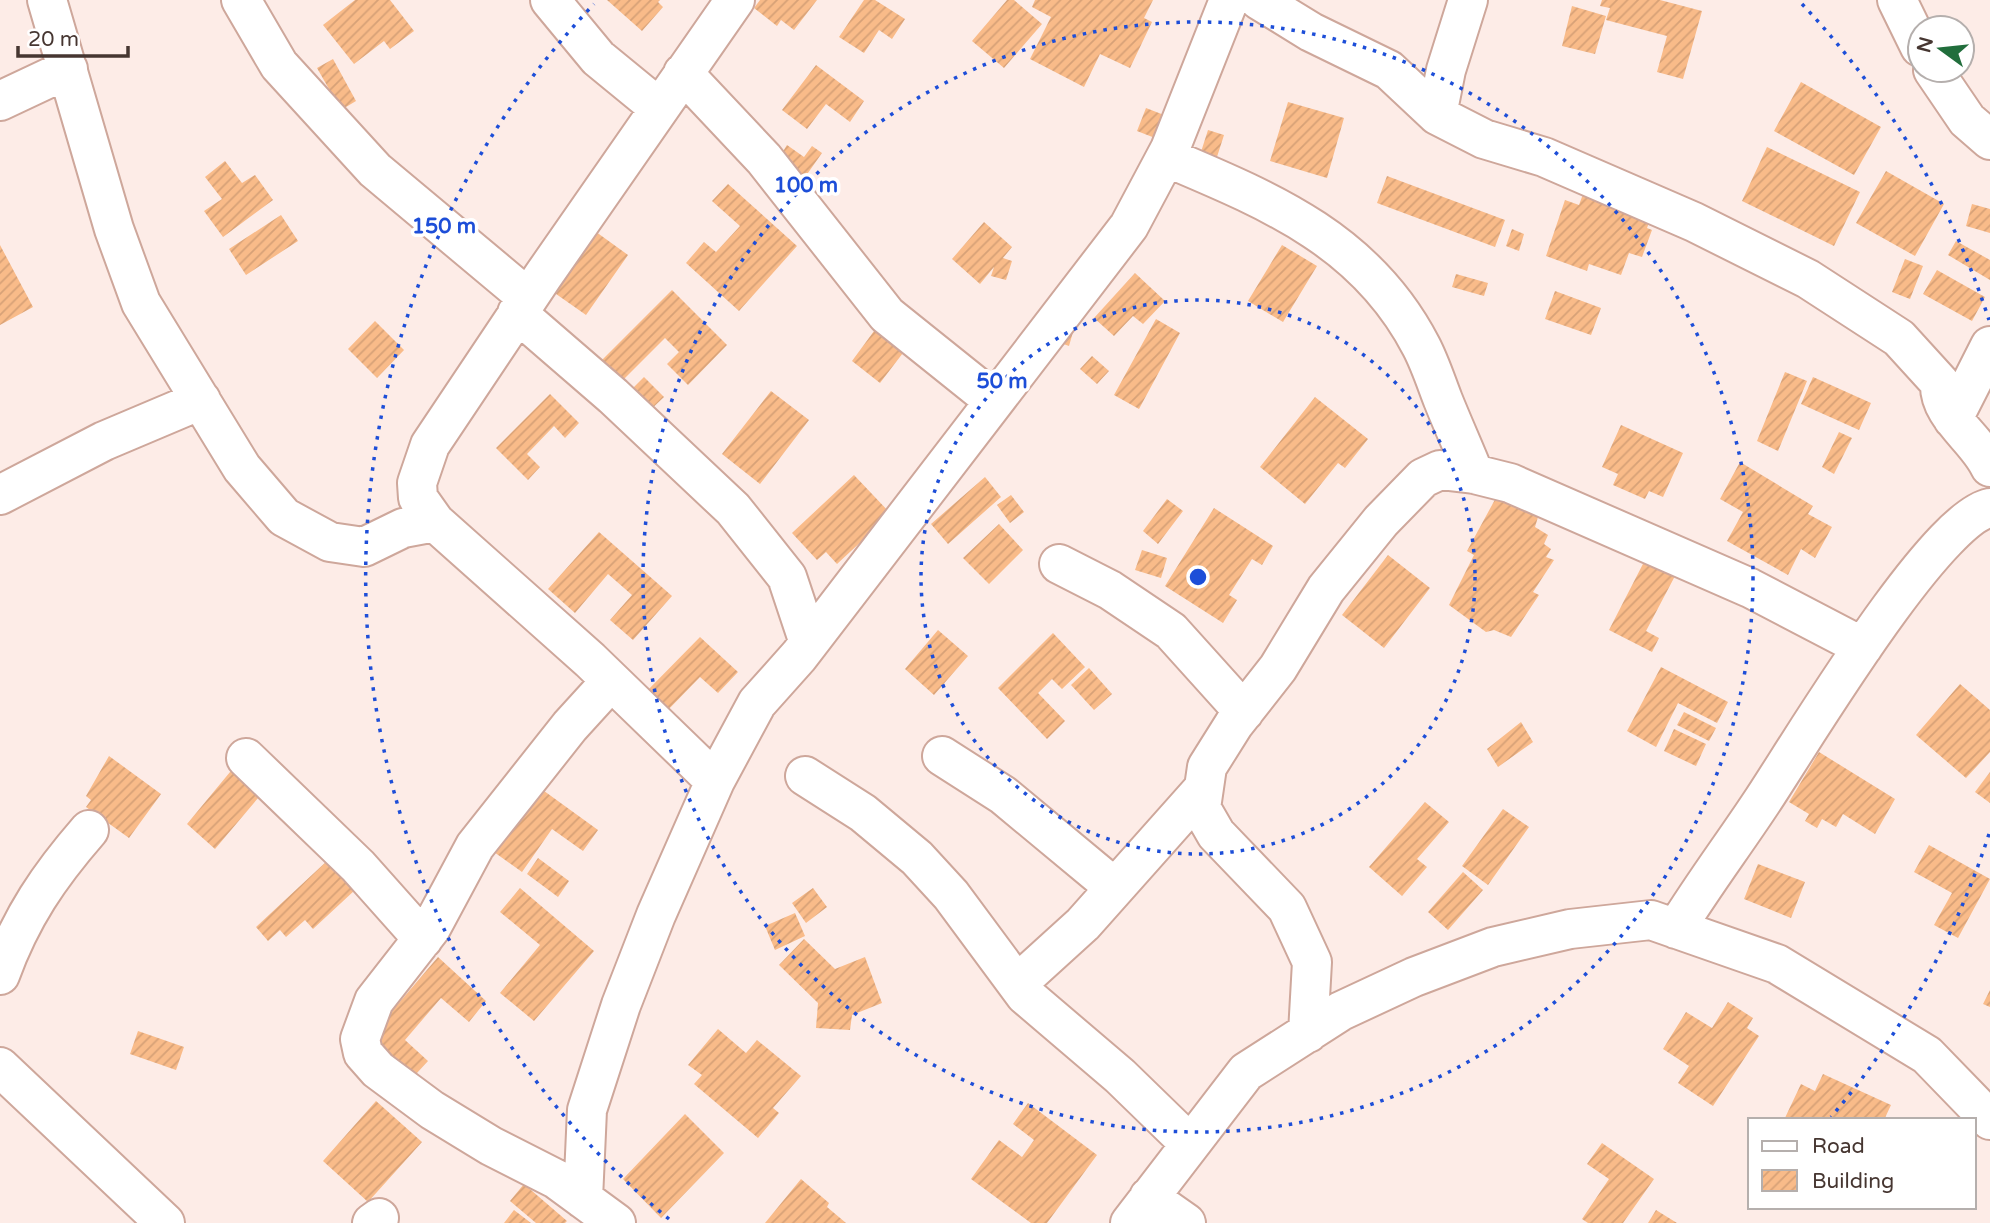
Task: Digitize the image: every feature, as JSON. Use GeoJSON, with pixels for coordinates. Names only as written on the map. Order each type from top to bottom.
{"type":"FeatureCollection","features":[{"type":"Feature","properties":{"kind":"street"},"geometry":{"type":"LineString","coordinates":[[47,0],[114,229],[141,303],[242,468],[284,517],[330,542],[364,547],[403,528],[435,522]]}},
{"type":"Feature","properties":{"kind":"street"},"geometry":{"type":"LineString","coordinates":[[241,0],[279,65],[375,170],[523,306],[613,396],[733,509],[787,577],[809,643]]}},
{"type":"Feature","properties":{"kind":"street"},"geometry":{"type":"LineString","coordinates":[[550,0],[598,58],[659,108]]}},
{"type":"Feature","properties":{"kind":"street"},"geometry":{"type":"LineString","coordinates":[[715,781],[611,681],[435,522],[418,498],[417,490],[430,445],[735,0]]}},
{"type":"Feature","properties":{"kind":"street"},"geometry":{"type":"LineString","coordinates":[[583,1199],[587,1110],[636,966],[715,781],[757,703],[809,643],[1129,226],[1166,157],[1229,0]]}},
{"type":"Feature","properties":{"kind":"street"},"geometry":{"type":"LineString","coordinates":[[1259,0],[1311,32],[1388,70],[1437,115],[1484,139],[1544,158],[1694,222],[1808,279],[1899,338],[1940,383],[1939,395],[1953,419],[1982,450],[1990,467]]}},
{"type":"Feature","properties":{"kind":"street"},"geometry":{"type":"LineString","coordinates":[[1437,115],[1446,70],[1468,0]]}},
{"type":"Feature","properties":{"kind":"street"},"geometry":{"type":"LineString","coordinates":[[1897,0],[1906,18]]}},
{"type":"Feature","properties":{"kind":"street"},"geometry":{"type":"LineString","coordinates":[[0,101],[68,69]]}},
{"type":"Feature","properties":{"kind":"street"},"geometry":{"type":"LineString","coordinates":[[684,73],[764,159],[887,315],[993,400]]}},
{"type":"Feature","properties":{"kind":"street"},"geometry":{"type":"LineString","coordinates":[[1942,84],[1966,120],[1990,140]]}},
{"type":"Feature","properties":{"kind":"street"},"geometry":{"type":"LineString","coordinates":[[1166,157],[1291,214],[1334,241],[1367,271],[1389,295],[1422,346],[1474,474]]}},
{"type":"Feature","properties":{"kind":"street"},"geometry":{"type":"LineString","coordinates":[[1953,419],[1990,346]]}},
{"type":"Feature","properties":{"kind":"street"},"geometry":{"type":"LineString","coordinates":[[0,495],[104,441],[178,407],[201,400]]}},
{"type":"Feature","properties":{"kind":"street"},"geometry":{"type":"LineString","coordinates":[[1308,1032],[1312,962],[1287,908],[1216,834],[1201,808],[1207,767],[1278,668],[1326,589],[1381,521],[1423,478],[1440,470],[1474,474],[1510,483],[1725,577],[1863,647]]}},
{"type":"Feature","properties":{"kind":"street"},"geometry":{"type":"LineString","coordinates":[[1676,929],[1898,596],[1961,527],[1981,510],[1990,508]]}},
{"type":"Feature","properties":{"kind":"street"},"geometry":{"type":"LineString","coordinates":[[1059,565],[1110,590],[1171,631],[1244,712]]}},
{"type":"Feature","properties":{"kind":"street"},"geometry":{"type":"LineString","coordinates":[[611,681],[562,736],[475,846],[423,939],[374,1001],[360,1039],[363,1053],[377,1070],[432,1110],[491,1146],[556,1179],[615,1223]]}},
{"type":"Feature","properties":{"kind":"street"},"geometry":{"type":"LineString","coordinates":[[942,756],[1003,795],[1115,888]]}},
{"type":"Feature","properties":{"kind":"street"},"geometry":{"type":"LineString","coordinates":[[246,758],[358,866],[423,939]]}},
{"type":"Feature","properties":{"kind":"street"},"geometry":{"type":"LineString","coordinates":[[805,776],[863,813],[917,859],[951,895],[1025,995],[1120,1076],[1190,1144]]}},
{"type":"Feature","properties":{"kind":"street"},"geometry":{"type":"LineString","coordinates":[[1017,984],[1083,924],[1204,788]]}},
{"type":"Feature","properties":{"kind":"street"},"geometry":{"type":"LineString","coordinates":[[0,975],[16,931],[42,888],[89,830]]}},
{"type":"Feature","properties":{"kind":"street"},"geometry":{"type":"LineString","coordinates":[[1186,1223],[1139,1210],[1246,1072],[1341,1011],[1414,976],[1493,947],[1570,929],[1651,920],[1777,964],[1927,1055],[1990,1120]]}},
{"type":"Feature","properties":{"kind":"street"},"geometry":{"type":"LineString","coordinates":[[0,1067],[165,1223]]}},
{"type":"Feature","properties":{"kind":"building"},"geometry":{"type":"Polygon","coordinates":[[[355,0],[390,0],[414,31],[390,49],[384,41],[354,64],[323,25],[355,0]]]}},
{"type":"Feature","properties":{"kind":"building"},"geometry":{"type":"Polygon","coordinates":[[[607,0],[660,0],[658,2],[663,7],[642,31],[607,0]]]}},
{"type":"Feature","properties":{"kind":"building"},"geometry":{"type":"Polygon","coordinates":[[[760,0],[817,0],[794,30],[781,20],[777,26],[754,8],[760,0]]]}},
{"type":"Feature","properties":{"kind":"building"},"geometry":{"type":"Polygon","coordinates":[[[864,0],[875,0],[905,19],[892,39],[879,30],[864,53],[839,37],[864,0]]]}},
{"type":"Feature","properties":{"kind":"building"},"geometry":{"type":"Polygon","coordinates":[[[1007,0],[1014,0],[1042,24],[1004,68],[972,41],[1007,0]]]}},
{"type":"Feature","properties":{"kind":"building"},"geometry":{"type":"Polygon","coordinates":[[[1035,0],[1153,0],[1144,18],[1152,22],[1130,68],[1100,54],[1084,87],[1030,59],[1051,17],[1032,7],[1035,0]]]}},
{"type":"Feature","properties":{"kind":"building"},"geometry":{"type":"Polygon","coordinates":[[[1602,0],[1660,0],[1702,11],[1683,79],[1657,72],[1667,36],[1606,20],[1610,8],[1600,6],[1602,0]]]}},
{"type":"Feature","properties":{"kind":"building"},"geometry":{"type":"Polygon","coordinates":[[[1572,6],[1606,16],[1595,54],[1562,46],[1572,6]]]}},
{"type":"Feature","properties":{"kind":"building"},"geometry":{"type":"Polygon","coordinates":[[[333,59],[356,101],[341,110],[317,68],[333,59]]]}},
{"type":"Feature","properties":{"kind":"building"},"geometry":{"type":"Polygon","coordinates":[[[816,65],[864,101],[850,122],[826,104],[807,129],[782,110],[816,65]]]}},
{"type":"Feature","properties":{"kind":"building"},"geometry":{"type":"Polygon","coordinates":[[[1801,82],[1881,127],[1854,175],[1774,131],[1801,82]]]}},
{"type":"Feature","properties":{"kind":"building"},"geometry":{"type":"Polygon","coordinates":[[[1288,102],[1344,118],[1327,178],[1270,161],[1288,102]]]}},
{"type":"Feature","properties":{"kind":"building"},"geometry":{"type":"Polygon","coordinates":[[[1146,108],[1164,115],[1155,138],[1137,131],[1146,108]]]}},
{"type":"Feature","properties":{"kind":"building"},"geometry":{"type":"Polygon","coordinates":[[[1208,130],[1224,135],[1216,160],[1200,155],[1208,130]]]}},
{"type":"Feature","properties":{"kind":"building"},"geometry":{"type":"Polygon","coordinates":[[[787,145],[804,157],[812,146],[822,153],[803,180],[777,161],[787,145]]]}},
{"type":"Feature","properties":{"kind":"building"},"geometry":{"type":"Polygon","coordinates":[[[1767,147],[1860,192],[1834,246],[1742,201],[1767,147]]]}},
{"type":"Feature","properties":{"kind":"building"},"geometry":{"type":"Polygon","coordinates":[[[225,161],[242,183],[255,175],[273,200],[223,237],[204,211],[222,199],[205,177],[225,161]]]}},
{"type":"Feature","properties":{"kind":"building"},"geometry":{"type":"Polygon","coordinates":[[[1886,171],[1944,204],[1915,256],[1856,223],[1886,171]]]}},
{"type":"Feature","properties":{"kind":"building"},"geometry":{"type":"Polygon","coordinates":[[[1387,176],[1505,220],[1495,247],[1377,203],[1387,176]]]}},
{"type":"Feature","properties":{"kind":"building"},"geometry":{"type":"Polygon","coordinates":[[[728,184],[797,246],[739,311],[686,263],[704,242],[716,252],[740,226],[712,201],[728,184]]]}},
{"type":"Feature","properties":{"kind":"building"},"geometry":{"type":"Polygon","coordinates":[[[1586,186],[1654,209],[1647,228],[1652,230],[1642,257],[1629,253],[1621,275],[1589,264],[1587,271],[1546,256],[1565,200],[1579,205],[1586,186]]]}},
{"type":"Feature","properties":{"kind":"building"},"geometry":{"type":"Polygon","coordinates":[[[1972,204],[1990,209],[1990,233],[1966,226],[1972,204]]]}},
{"type":"Feature","properties":{"kind":"building"},"geometry":{"type":"Polygon","coordinates":[[[281,215],[298,241],[246,275],[229,249],[281,215]]]}},
{"type":"Feature","properties":{"kind":"building"},"geometry":{"type":"Polygon","coordinates":[[[984,222],[1012,247],[1003,258],[1012,261],[1006,280],[991,276],[994,267],[980,284],[952,259],[984,222]]]}},
{"type":"Feature","properties":{"kind":"building"},"geometry":{"type":"Polygon","coordinates":[[[592,229],[628,255],[586,315],[549,289],[592,229]]]}},
{"type":"Feature","properties":{"kind":"building"},"geometry":{"type":"Polygon","coordinates":[[[1512,229],[1524,234],[1519,251],[1506,246],[1512,229]]]}},
{"type":"Feature","properties":{"kind":"building"},"geometry":{"type":"Polygon","coordinates":[[[1956,241],[1990,260],[1990,280],[1948,255],[1956,241]]]}},
{"type":"Feature","properties":{"kind":"building"},"geometry":{"type":"Polygon","coordinates":[[[0,245],[33,307],[0,325],[0,245]]]}},
{"type":"Feature","properties":{"kind":"building"},"geometry":{"type":"Polygon","coordinates":[[[1282,245],[1317,266],[1283,322],[1248,301],[1282,245]]]}},
{"type":"Feature","properties":{"kind":"building"},"geometry":{"type":"Polygon","coordinates":[[[1905,259],[1923,266],[1910,299],[1892,292],[1905,259]]]}},
{"type":"Feature","properties":{"kind":"building"},"geometry":{"type":"Polygon","coordinates":[[[1937,270],[1985,297],[1972,321],[1923,294],[1937,270]]]}},
{"type":"Feature","properties":{"kind":"building"},"geometry":{"type":"Polygon","coordinates":[[[1135,273],[1165,301],[1143,324],[1133,316],[1114,336],[1094,318],[1135,273]]]}},
{"type":"Feature","properties":{"kind":"building"},"geometry":{"type":"Polygon","coordinates":[[[1456,274],[1488,283],[1484,296],[1452,287],[1456,274]]]}},
{"type":"Feature","properties":{"kind":"building"},"geometry":{"type":"Polygon","coordinates":[[[672,290],[727,345],[688,385],[667,364],[679,352],[665,338],[619,384],[599,363],[672,290]]]}},
{"type":"Feature","properties":{"kind":"building"},"geometry":{"type":"Polygon","coordinates":[[[1555,291],[1601,308],[1591,335],[1545,319],[1555,291]]]}},
{"type":"Feature","properties":{"kind":"building"},"geometry":{"type":"Polygon","coordinates":[[[1156,319],[1180,333],[1139,409],[1114,395],[1156,319]]]}},
{"type":"Feature","properties":{"kind":"building"},"geometry":{"type":"Polygon","coordinates":[[[375,321],[404,350],[377,378],[348,349],[375,321]]]}},
{"type":"Feature","properties":{"kind":"building"},"geometry":{"type":"Polygon","coordinates":[[[877,327],[906,349],[880,383],[852,361],[877,327]]]}},
{"type":"Feature","properties":{"kind":"building"},"geometry":{"type":"Polygon","coordinates":[[[1059,328],[1073,332],[1069,346],[1055,341],[1059,328]]]}},
{"type":"Feature","properties":{"kind":"building"},"geometry":{"type":"Polygon","coordinates":[[[1092,356],[1109,371],[1097,384],[1080,369],[1092,356]]]}},
{"type":"Feature","properties":{"kind":"building"},"geometry":{"type":"Polygon","coordinates":[[[1785,372],[1807,381],[1778,451],[1757,441],[1785,372]]]}},
{"type":"Feature","properties":{"kind":"building"},"geometry":{"type":"Polygon","coordinates":[[[644,377],[664,397],[644,416],[625,396],[644,377]]]}},
{"type":"Feature","properties":{"kind":"building"},"geometry":{"type":"Polygon","coordinates":[[[1813,377],[1871,403],[1859,430],[1801,404],[1813,377]]]}},
{"type":"Feature","properties":{"kind":"building"},"geometry":{"type":"Polygon","coordinates":[[[771,391],[809,420],[760,484],[722,454],[771,391]]]}},
{"type":"Feature","properties":{"kind":"building"},"geometry":{"type":"Polygon","coordinates":[[[550,394],[579,423],[565,438],[554,426],[527,454],[540,467],[528,480],[496,448],[550,394]]]}},
{"type":"Feature","properties":{"kind":"building"},"geometry":{"type":"Polygon","coordinates":[[[1315,397],[1368,439],[1345,468],[1338,463],[1305,504],[1260,467],[1315,397]]]}},
{"type":"Feature","properties":{"kind":"building"},"geometry":{"type":"Polygon","coordinates":[[[1621,425],[1683,453],[1663,497],[1649,491],[1645,499],[1613,485],[1618,474],[1602,467],[1621,425]]]}},
{"type":"Feature","properties":{"kind":"building"},"geometry":{"type":"Polygon","coordinates":[[[1839,432],[1852,438],[1834,474],[1822,467],[1839,432]]]}},
{"type":"Feature","properties":{"kind":"building"},"geometry":{"type":"Polygon","coordinates":[[[1740,462],[1813,506],[1808,514],[1832,527],[1815,558],[1801,549],[1788,575],[1727,541],[1743,512],[1720,499],[1740,462]]]}},
{"type":"Feature","properties":{"kind":"building"},"geometry":{"type":"Polygon","coordinates":[[[854,475],[891,514],[837,564],[826,552],[817,560],[792,533],[854,475]]]}},
{"type":"Feature","properties":{"kind":"building"},"geometry":{"type":"Polygon","coordinates":[[[985,477],[1001,497],[948,544],[931,524],[985,477]]]}},
{"type":"Feature","properties":{"kind":"building"},"geometry":{"type":"Polygon","coordinates":[[[1498,494],[1538,517],[1535,527],[1548,535],[1544,544],[1551,549],[1546,557],[1554,560],[1533,592],[1539,595],[1511,637],[1494,630],[1486,632],[1449,605],[1474,555],[1467,551],[1498,494]]]}},
{"type":"Feature","properties":{"kind":"building"},"geometry":{"type":"Polygon","coordinates":[[[1011,495],[1024,512],[1010,523],[997,505],[1011,495]]]}},
{"type":"Feature","properties":{"kind":"building"},"geometry":{"type":"Polygon","coordinates":[[[1167,499],[1183,511],[1158,544],[1143,531],[1167,499]]]}},
{"type":"Feature","properties":{"kind":"building"},"geometry":{"type":"Polygon","coordinates":[[[1214,508],[1273,546],[1262,565],[1252,559],[1229,595],[1237,600],[1223,623],[1165,586],[1214,508]]]}},
{"type":"Feature","properties":{"kind":"building"},"geometry":{"type":"Polygon","coordinates":[[[999,524],[1023,550],[989,584],[963,558],[999,524]]]}},
{"type":"Feature","properties":{"kind":"building"},"geometry":{"type":"Polygon","coordinates":[[[599,532],[672,596],[633,640],[610,620],[632,595],[608,574],[575,613],[548,589],[599,532]]]}},
{"type":"Feature","properties":{"kind":"building"},"geometry":{"type":"Polygon","coordinates":[[[1142,550],[1167,558],[1161,578],[1135,570],[1142,550]]]}},
{"type":"Feature","properties":{"kind":"building"},"geometry":{"type":"Polygon","coordinates":[[[1388,555],[1430,588],[1384,648],[1342,615],[1388,555]]]}},
{"type":"Feature","properties":{"kind":"building"},"geometry":{"type":"Polygon","coordinates":[[[1645,560],[1675,576],[1646,631],[1659,638],[1652,652],[1609,630],[1645,560]]]}},
{"type":"Feature","properties":{"kind":"building"},"geometry":{"type":"Polygon","coordinates":[[[938,630],[968,656],[934,695],[905,669],[938,630]]]}},
{"type":"Feature","properties":{"kind":"building"},"geometry":{"type":"Polygon","coordinates":[[[1053,633],[1085,667],[1062,689],[1052,679],[1038,693],[1065,721],[1047,739],[998,688],[1053,633]]]}},
{"type":"Feature","properties":{"kind":"building"},"geometry":{"type":"Polygon","coordinates":[[[700,637],[738,672],[718,693],[700,677],[664,714],[644,694],[700,637]]]}},
{"type":"Feature","properties":{"kind":"building"},"geometry":{"type":"Polygon","coordinates":[[[1661,667],[1728,702],[1717,723],[1678,703],[1656,747],[1627,731],[1661,667]]]}},
{"type":"Feature","properties":{"kind":"building"},"geometry":{"type":"Polygon","coordinates":[[[1089,668],[1112,694],[1094,710],[1071,685],[1089,668]]]}},
{"type":"Feature","properties":{"kind":"building"},"geometry":{"type":"Polygon","coordinates":[[[1960,684],[1990,710],[1990,752],[1966,778],[1916,735],[1960,684]]]}},
{"type":"Feature","properties":{"kind":"building"},"geometry":{"type":"Polygon","coordinates":[[[1684,712],[1716,728],[1709,741],[1677,725],[1684,712]]]}},
{"type":"Feature","properties":{"kind":"building"},"geometry":{"type":"Polygon","coordinates":[[[1521,722],[1533,742],[1498,767],[1487,749],[1521,722]]]}},
{"type":"Feature","properties":{"kind":"building"},"geometry":{"type":"Polygon","coordinates":[[[1674,729],[1706,744],[1696,766],[1664,751],[1674,729]]]}},
{"type":"Feature","properties":{"kind":"building"},"geometry":{"type":"Polygon","coordinates":[[[1819,752],[1895,799],[1875,834],[1843,814],[1836,827],[1822,819],[1817,828],[1805,821],[1809,814],[1789,802],[1819,752]]]}},
{"type":"Feature","properties":{"kind":"building"},"geometry":{"type":"Polygon","coordinates":[[[109,756],[161,794],[129,838],[86,807],[91,800],[86,796],[109,756]]]}},
{"type":"Feature","properties":{"kind":"building"},"geometry":{"type":"Polygon","coordinates":[[[235,766],[264,791],[215,849],[187,824],[235,766]]]}},
{"type":"Feature","properties":{"kind":"building"},"geometry":{"type":"Polygon","coordinates":[[[1990,772],[1990,803],[1975,792],[1990,772]]]}},
{"type":"Feature","properties":{"kind":"building"},"geometry":{"type":"Polygon","coordinates":[[[540,788],[598,830],[583,851],[552,829],[522,872],[494,852],[540,788]]]}},
{"type":"Feature","properties":{"kind":"building"},"geometry":{"type":"Polygon","coordinates":[[[1425,802],[1449,822],[1417,859],[1427,867],[1402,896],[1369,867],[1425,802]]]}},
{"type":"Feature","properties":{"kind":"building"},"geometry":{"type":"Polygon","coordinates":[[[1503,809],[1529,827],[1488,885],[1462,866],[1503,809]]]}},
{"type":"Feature","properties":{"kind":"building"},"geometry":{"type":"Polygon","coordinates":[[[1929,845],[1990,879],[1958,938],[1934,925],[1952,893],[1914,872],[1929,845]]]}},
{"type":"Feature","properties":{"kind":"building"},"geometry":{"type":"Polygon","coordinates":[[[538,858],[569,881],[558,897],[527,874],[538,858]]]}},
{"type":"Feature","properties":{"kind":"building"},"geometry":{"type":"Polygon","coordinates":[[[328,860],[355,890],[313,929],[305,920],[286,937],[280,930],[268,941],[256,927],[328,860]]]}},
{"type":"Feature","properties":{"kind":"building"},"geometry":{"type":"Polygon","coordinates":[[[1758,864],[1805,882],[1791,918],[1744,899],[1758,864]]]}},
{"type":"Feature","properties":{"kind":"building"},"geometry":{"type":"Polygon","coordinates":[[[1463,872],[1483,890],[1448,930],[1428,912],[1463,872]]]}},
{"type":"Feature","properties":{"kind":"building"},"geometry":{"type":"Polygon","coordinates":[[[520,888],[594,951],[534,1021],[500,993],[540,945],[500,912],[520,888]]]}},
{"type":"Feature","properties":{"kind":"building"},"geometry":{"type":"Polygon","coordinates":[[[813,888],[827,907],[806,923],[792,903],[813,888]]]}},
{"type":"Feature","properties":{"kind":"building"},"geometry":{"type":"Polygon","coordinates":[[[795,913],[805,936],[775,950],[765,926],[795,913]]]}},
{"type":"Feature","properties":{"kind":"building"},"geometry":{"type":"Polygon","coordinates":[[[804,939],[835,969],[865,957],[882,1003],[852,1015],[850,1030],[816,1028],[818,1003],[779,965],[804,939]]]}},
{"type":"Feature","properties":{"kind":"building"},"geometry":{"type":"Polygon","coordinates":[[[438,957],[486,1001],[469,1022],[441,998],[405,1040],[428,1061],[415,1075],[369,1038],[438,957]]]}},
{"type":"Feature","properties":{"kind":"building"},"geometry":{"type":"Polygon","coordinates":[[[1990,990],[1990,1007],[1983,1004],[1990,990]]]}},
{"type":"Feature","properties":{"kind":"building"},"geometry":{"type":"Polygon","coordinates":[[[1728,1002],[1753,1018],[1747,1028],[1759,1036],[1713,1106],[1678,1083],[1689,1066],[1663,1049],[1686,1012],[1712,1028],[1728,1002]]]}},
{"type":"Feature","properties":{"kind":"building"},"geometry":{"type":"Polygon","coordinates":[[[718,1029],[746,1053],[757,1040],[801,1076],[773,1108],[779,1113],[758,1138],[694,1084],[702,1075],[688,1065],[718,1029]]]}},
{"type":"Feature","properties":{"kind":"building"},"geometry":{"type":"Polygon","coordinates":[[[138,1031],[184,1047],[176,1070],[130,1054],[138,1031]]]}},
{"type":"Feature","properties":{"kind":"building"},"geometry":{"type":"Polygon","coordinates":[[[1823,1074],[1891,1105],[1885,1118],[1785,1118],[1801,1084],[1815,1091],[1823,1074]]]}},
{"type":"Feature","properties":{"kind":"building"},"geometry":{"type":"Polygon","coordinates":[[[376,1101],[422,1142],[368,1202],[323,1161],[376,1101]]]}},
{"type":"Feature","properties":{"kind":"building"},"geometry":{"type":"Polygon","coordinates":[[[1028,1103],[1097,1155],[1047,1223],[1031,1223],[971,1179],[999,1140],[1022,1157],[1034,1140],[1013,1124],[1028,1103]]]}},
{"type":"Feature","properties":{"kind":"building"},"geometry":{"type":"Polygon","coordinates":[[[685,1114],[724,1153],[661,1218],[623,1179],[685,1114]]]}},
{"type":"Feature","properties":{"kind":"building"},"geometry":{"type":"Polygon","coordinates":[[[1602,1143],[1654,1179],[1623,1223],[1588,1223],[1582,1219],[1609,1179],[1587,1164],[1602,1143]]]}},
{"type":"Feature","properties":{"kind":"building"},"geometry":{"type":"Polygon","coordinates":[[[801,1179],[829,1203],[827,1207],[846,1223],[765,1223],[801,1179]]]}},
{"type":"Feature","properties":{"kind":"building"},"geometry":{"type":"Polygon","coordinates":[[[524,1184],[567,1221],[536,1223],[510,1201],[524,1184]]]}},
{"type":"Feature","properties":{"kind":"building"},"geometry":{"type":"Polygon","coordinates":[[[514,1210],[531,1223],[504,1223],[514,1210]]]}},
{"type":"Feature","properties":{"kind":"building"},"geometry":{"type":"Polygon","coordinates":[[[1656,1210],[1677,1223],[1648,1223],[1656,1210]]]}}]}
